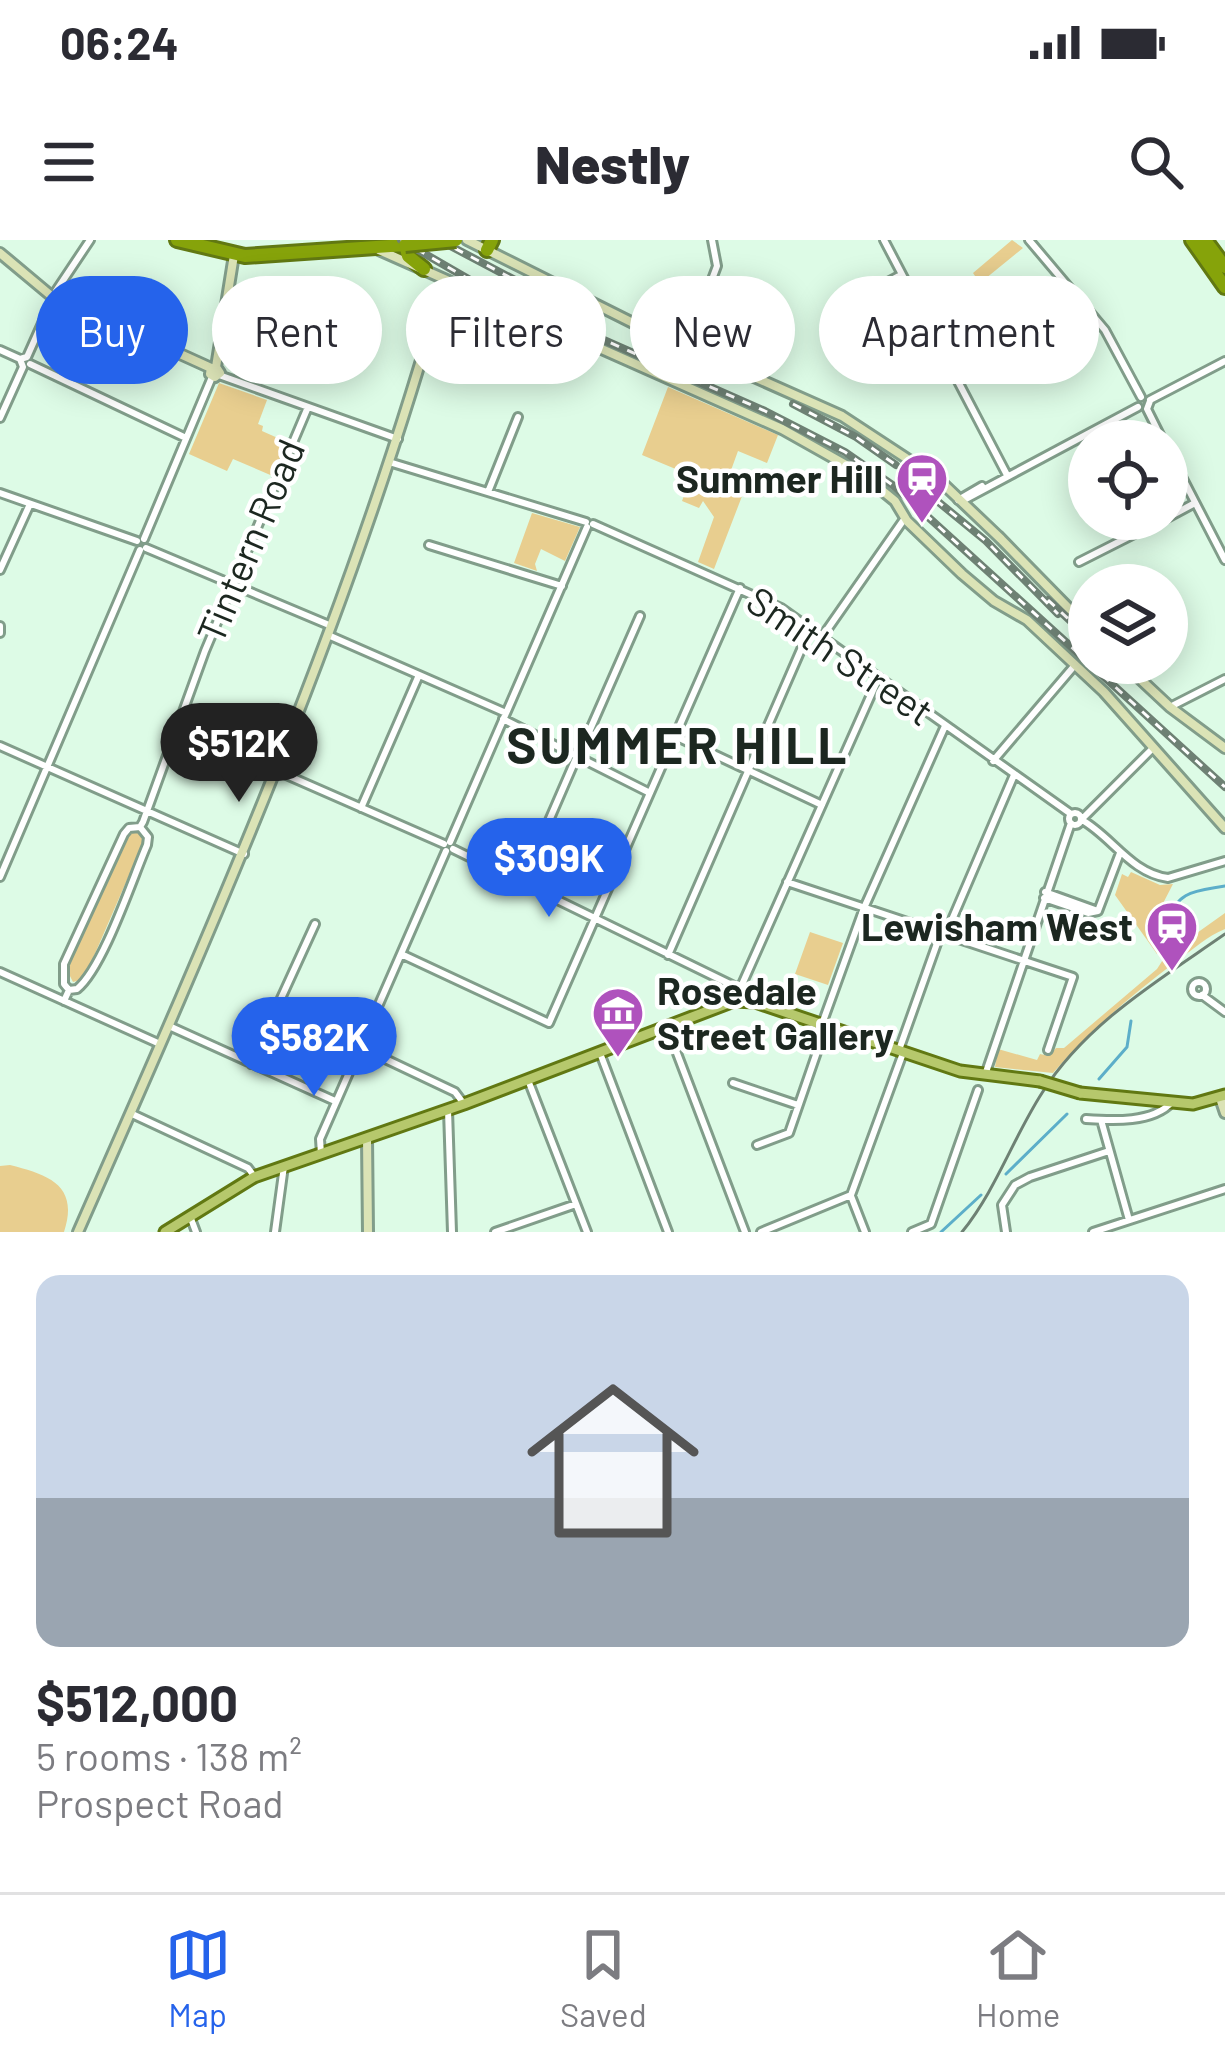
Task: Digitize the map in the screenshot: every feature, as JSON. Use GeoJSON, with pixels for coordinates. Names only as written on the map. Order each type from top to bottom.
{"type":"FeatureCollection","features":[{"type":"Feature","properties":{"kind":"highway"},"geometry":{"type":"LineString","coordinates":[[177,240],[234,255],[456,240]]}},
{"type":"Feature","properties":{"kind":"highway"},"geometry":{"type":"LineString","coordinates":[[1192,240],[1225,287]]}},
{"type":"Feature","properties":{"kind":"highway"},"geometry":{"type":"LineString","coordinates":[[1204,240],[1225,267]]}},
{"type":"Feature","properties":{"kind":"highway"},"geometry":{"type":"LineString","coordinates":[[405,245],[408,256],[424,269]]}},
{"type":"Feature","properties":{"kind":"main road"},"geometry":{"type":"LineString","coordinates":[[165,1232],[254,1177],[464,1104],[740,995],[960,1071],[1040,1081],[1079,1094],[1203,1103],[1223,1096]]}},
{"type":"Feature","properties":{"kind":"street"},"geometry":{"type":"LineString","coordinates":[[67,276],[90,240]]}},
{"type":"Feature","properties":{"kind":"street"},"geometry":{"type":"LineString","coordinates":[[467,240],[489,245],[637,325],[842,416],[960,500],[1068,607]]}},
{"type":"Feature","properties":{"kind":"street"},"geometry":{"type":"LineString","coordinates":[[712,240],[713,276]]}},
{"type":"Feature","properties":{"kind":"street"},"geometry":{"type":"LineString","coordinates":[[884,240],[1007,475]]}},
{"type":"Feature","properties":{"kind":"street"},"geometry":{"type":"LineString","coordinates":[[1029,240],[1105,330],[1152,420]]}},
{"type":"Feature","properties":{"kind":"street"},"geometry":{"type":"LineString","coordinates":[[374,248],[436,276]]}},
{"type":"Feature","properties":{"kind":"street"},"geometry":{"type":"LineString","coordinates":[[0,253],[36,282]]}},
{"type":"Feature","properties":{"kind":"street"},"geometry":{"type":"LineString","coordinates":[[230,276],[234,255]]}},
{"type":"Feature","properties":{"kind":"street"},"geometry":{"type":"LineString","coordinates":[[0,418],[36,337]]}},
{"type":"Feature","properties":{"kind":"street"},"geometry":{"type":"LineString","coordinates":[[0,350],[186,438]]}},
{"type":"Feature","properties":{"kind":"street"},"geometry":{"type":"LineString","coordinates":[[606,352],[799,437],[880,487],[905,518],[987,596],[1027,620],[1068,658]]}},
{"type":"Feature","properties":{"kind":"street"},"geometry":{"type":"LineString","coordinates":[[960,500],[1225,361]]}},
{"type":"Feature","properties":{"kind":"street"},"geometry":{"type":"LineString","coordinates":[[0,877],[212,376]]}},
{"type":"Feature","properties":{"kind":"street"},"geometry":{"type":"LineString","coordinates":[[248,384],[398,439]]}},
{"type":"Feature","properties":{"kind":"street"},"geometry":{"type":"LineString","coordinates":[[78,1232],[244,854],[398,439],[414,384]]}},
{"type":"Feature","properties":{"kind":"street","name":"Tintern Road"},"geometry":{"type":"LineString","coordinates":[[140,827],[233,584],[308,407]]}},
{"type":"Feature","properties":{"kind":"street"},"geometry":{"type":"LineString","coordinates":[[488,492],[518,418]]}},
{"type":"Feature","properties":{"kind":"street","name":"Smith Street"},"geometry":{"type":"LineString","coordinates":[[389,462],[589,524],[781,608],[1071,819],[1077,813],[1082,820]]}},
{"type":"Feature","properties":{"kind":"street"},"geometry":{"type":"LineString","coordinates":[[1188,489],[1225,560]]}},
{"type":"Feature","properties":{"kind":"street"},"geometry":{"type":"LineString","coordinates":[[0,493],[233,584],[505,716],[650,793]]}},
{"type":"Feature","properties":{"kind":"street"},"geometry":{"type":"LineString","coordinates":[[1188,507],[1195,503]]}},
{"type":"Feature","properties":{"kind":"street"},"geometry":{"type":"LineString","coordinates":[[0,570],[30,504]]}},
{"type":"Feature","properties":{"kind":"street"},"geometry":{"type":"LineString","coordinates":[[821,637],[905,518]]}},
{"type":"Feature","properties":{"kind":"street"},"geometry":{"type":"LineString","coordinates":[[321,1154],[318,1143],[589,524]]}},
{"type":"Feature","properties":{"kind":"street"},"geometry":{"type":"LineString","coordinates":[[1079,562],[1122,540]]}},
{"type":"Feature","properties":{"kind":"street"},"geometry":{"type":"LineString","coordinates":[[429,545],[562,586]]}},
{"type":"Feature","properties":{"kind":"street"},"geometry":{"type":"LineString","coordinates":[[401,954],[549,1023],[740,588]]}},
{"type":"Feature","properties":{"kind":"street"},"geometry":{"type":"LineString","coordinates":[[521,883],[640,616]]}},
{"type":"Feature","properties":{"kind":"street"},"geometry":{"type":"LineString","coordinates":[[668,955],[810,629]]}},
{"type":"Feature","properties":{"kind":"street"},"geometry":{"type":"LineString","coordinates":[[994,761],[1068,673]]}},
{"type":"Feature","properties":{"kind":"street"},"geometry":{"type":"LineString","coordinates":[[361,808],[419,675]]}},
{"type":"Feature","properties":{"kind":"street"},"geometry":{"type":"LineString","coordinates":[[275,770],[448,846],[740,995],[878,678]]}},
{"type":"Feature","properties":{"kind":"street"},"geometry":{"type":"LineString","coordinates":[[1170,707],[1225,679]]}},
{"type":"Feature","properties":{"kind":"street"},"geometry":{"type":"LineString","coordinates":[[1094,684],[1225,828]]}},
{"type":"Feature","properties":{"kind":"street"},"geometry":{"type":"LineString","coordinates":[[1145,684],[1225,748]]}},
{"type":"Feature","properties":{"kind":"street"},"geometry":{"type":"LineString","coordinates":[[757,1145],[789,1133],[863,908],[945,726]]}},
{"type":"Feature","properties":{"kind":"street"},"geometry":{"type":"LineString","coordinates":[[675,736],[822,805]]}},
{"type":"Feature","properties":{"kind":"street"},"geometry":{"type":"LineString","coordinates":[[0,746],[244,854]]}},
{"type":"Feature","properties":{"kind":"street"},"geometry":{"type":"LineString","coordinates":[[1155,746],[1082,820],[1104,834],[1120,853],[1163,878],[1225,861]]}},
{"type":"Feature","properties":{"kind":"street"},"geometry":{"type":"LineString","coordinates":[[865,1232],[851,1195],[943,935],[1014,776]]}},
{"type":"Feature","properties":{"kind":"street"},"geometry":{"type":"LineString","coordinates":[[985,1075],[1071,819]]}},
{"type":"Feature","properties":{"kind":"street"},"geometry":{"type":"LineString","coordinates":[[140,827],[148,837],[147,845],[126,895],[90,976],[70,990],[64,984],[64,964],[124,834],[140,827]]}},
{"type":"Feature","properties":{"kind":"street"},"geometry":{"type":"LineString","coordinates":[[0,850],[10,854]]}},
{"type":"Feature","properties":{"kind":"street"},"geometry":{"type":"LineString","coordinates":[[1044,895],[1088,913],[1098,911],[1120,853]]}},
{"type":"Feature","properties":{"kind":"street"},"geometry":{"type":"LineString","coordinates":[[788,882],[1073,977],[1048,1049]]}},
{"type":"Feature","properties":{"kind":"street"},"geometry":{"type":"LineString","coordinates":[[251,1064],[315,924]]}},
{"type":"Feature","properties":{"kind":"street"},"geometry":{"type":"LineString","coordinates":[[0,972],[160,1044]]}},
{"type":"Feature","properties":{"kind":"street"},"geometry":{"type":"LineString","coordinates":[[64,1001],[70,990]]}},
{"type":"Feature","properties":{"kind":"street"},"geometry":{"type":"LineString","coordinates":[[1202,994],[1225,1012]]}},
{"type":"Feature","properties":{"kind":"street"},"geometry":{"type":"LineString","coordinates":[[169,1026],[336,1102]]}},
{"type":"Feature","properties":{"kind":"street"},"geometry":{"type":"LineString","coordinates":[[667,1027],[746,1232]]}},
{"type":"Feature","properties":{"kind":"street"},"geometry":{"type":"LineString","coordinates":[[360,1048],[455,1092],[464,1104]]}},
{"type":"Feature","properties":{"kind":"street"},"geometry":{"type":"LineString","coordinates":[[600,1053],[668,1232]]}},
{"type":"Feature","properties":{"kind":"street"},"geometry":{"type":"LineString","coordinates":[[528,1080],[587,1232]]}},
{"type":"Feature","properties":{"kind":"street"},"geometry":{"type":"LineString","coordinates":[[733,1083],[799,1105]]}},
{"type":"Feature","properties":{"kind":"street"},"geometry":{"type":"LineString","coordinates":[[912,1232],[931,1224],[979,1090]]}},
{"type":"Feature","properties":{"kind":"street"},"geometry":{"type":"LineString","coordinates":[[1223,1096],[1225,1113]]}},
{"type":"Feature","properties":{"kind":"street"},"geometry":{"type":"LineString","coordinates":[[1086,1119],[1147,1116],[1163,1112],[1172,1102]]}},
{"type":"Feature","properties":{"kind":"street"},"geometry":{"type":"LineString","coordinates":[[448,1109],[452,1232]]}},
{"type":"Feature","properties":{"kind":"street"},"geometry":{"type":"LineString","coordinates":[[130,1113],[248,1168],[254,1177]]}},
{"type":"Feature","properties":{"kind":"street"},"geometry":{"type":"LineString","coordinates":[[1101,1120],[1129,1220]]}},
{"type":"Feature","properties":{"kind":"street"},"geometry":{"type":"LineString","coordinates":[[367,1138],[368,1232]]}},
{"type":"Feature","properties":{"kind":"street"},"geometry":{"type":"LineString","coordinates":[[1006,1232],[1002,1205],[1030,1177],[1109,1151]]}},
{"type":"Feature","properties":{"kind":"street"},"geometry":{"type":"LineString","coordinates":[[275,1232],[284,1166]]}},
{"type":"Feature","properties":{"kind":"street"},"geometry":{"type":"LineString","coordinates":[[1093,1232],[1225,1189]]}},
{"type":"Feature","properties":{"kind":"street"},"geometry":{"type":"LineString","coordinates":[[761,1232],[851,1195]]}},
{"type":"Feature","properties":{"kind":"street"},"geometry":{"type":"LineString","coordinates":[[495,1232],[576,1204]]}},
{"type":"Feature","properties":{"kind":"street"},"geometry":{"type":"LineString","coordinates":[[190,1216],[196,1232]]}},
{"type":"Feature","properties":{"kind":"shaded area"},"geometry":{"type":"Polygon","coordinates":[[[1012,240],[1023,248],[989,276],[973,273],[1012,240]]]}},
{"type":"Feature","properties":{"kind":"shaded area"},"geometry":{"type":"Polygon","coordinates":[[[219,384],[267,400],[258,424],[262,431],[289,443],[275,477],[233,459],[227,471],[189,454],[219,384]]]}},
{"type":"Feature","properties":{"kind":"shaded area"},"geometry":{"type":"Polygon","coordinates":[[[668,387],[778,435],[767,463],[738,451],[726,484],[744,491],[714,569],[698,562],[714,517],[703,501],[699,508],[682,501],[688,485],[675,480],[678,470],[642,455],[668,387]]]}},
{"type":"Feature","properties":{"kind":"shaded area"},"geometry":{"type":"Polygon","coordinates":[[[532,513],[580,527],[565,561],[541,549],[537,571],[514,563],[532,513]]]}},
{"type":"Feature","properties":{"kind":"shaded area"},"geometry":{"type":"Polygon","coordinates":[[[139,831],[143,843],[84,979],[73,982],[67,970],[125,837],[139,831]]]}},
{"type":"Feature","properties":{"kind":"shaded area"},"geometry":{"type":"Polygon","coordinates":[[[1131,872],[1160,885],[1173,884],[1158,913],[1168,931],[1157,954],[1115,895],[1122,874],[1128,877],[1131,872]]]}},
{"type":"Feature","properties":{"kind":"shaded area"},"geometry":{"type":"Polygon","coordinates":[[[1225,913],[1225,929],[1128,1000],[1053,1073],[995,1067],[998,1049],[1037,1060],[1040,1054],[1049,1056],[1056,1048],[1064,1048],[1157,969],[1166,955],[1225,913]]]}},
{"type":"Feature","properties":{"kind":"shaded area"},"geometry":{"type":"Polygon","coordinates":[[[810,932],[843,943],[828,985],[795,974],[810,932]]]}},
{"type":"Feature","properties":{"kind":"shaded area"},"geometry":{"type":"Polygon","coordinates":[[[10,1165],[58,1185],[68,1204],[64,1232],[0,1232],[0,1166],[10,1165]]]}},
{"type":"Feature","properties":{"kind":"waterway"},"geometry":{"type":"LineString","coordinates":[[1170,921],[1183,898],[1225,886]]}},
{"type":"Feature","properties":{"kind":"waterway"},"geometry":{"type":"LineString","coordinates":[[1164,948],[1170,931]]}},
{"type":"Feature","properties":{"kind":"waterway"},"geometry":{"type":"LineString","coordinates":[[1099,1079],[1127,1047],[1131,1021]]}},
{"type":"Feature","properties":{"kind":"waterway"},"geometry":{"type":"LineString","coordinates":[[1006,1174],[1067,1114]]}},
{"type":"Feature","properties":{"kind":"waterway"},"geometry":{"type":"LineString","coordinates":[[941,1232],[981,1195]]}},
{"type":"Feature","properties":{"kind":"tram line"},"geometry":{"type":"LineString","coordinates":[[962,1232],[1042,1093],[1079,1046],[1149,986],[1225,934]]}},
{"type":"Feature","properties":{"kind":"railway"},"geometry":{"type":"LineString","coordinates":[[401,240],[477,284],[765,411],[845,452],[894,486],[1068,644]]}},
{"type":"Feature","properties":{"kind":"railway"},"geometry":{"type":"LineString","coordinates":[[439,240],[507,276]]}},
{"type":"Feature","properties":{"kind":"railway"},"geometry":{"type":"LineString","coordinates":[[793,404],[856,437],[896,465]]}},
{"type":"Feature","properties":{"kind":"railway"},"geometry":{"type":"LineString","coordinates":[[908,477],[986,541],[1058,614]]}},
{"type":"Feature","properties":{"kind":"railway"},"geometry":{"type":"LineString","coordinates":[[1048,600],[1068,619]]}},
{"type":"Feature","properties":{"kind":"railway"},"geometry":{"type":"LineString","coordinates":[[1112,684],[1225,787]]}},
{"type":"Feature","properties":{"kind":"place","name":"Summer Hill"},"geometry":{"type":"Point","coordinates":[922,525]}},
{"type":"Feature","properties":{"kind":"place","name":"Lewisham West"},"geometry":{"type":"Point","coordinates":[1172,973]}},
{"type":"Feature","properties":{"kind":"place","name":"Rosedale Street Gallery"},"geometry":{"type":"Point","coordinates":[618,1059]}},
{"type":"Feature","properties":{"kind":"district","name":"SUMMER HILL"},"geometry":{"type":"Point","coordinates":[678,746]}}]}
